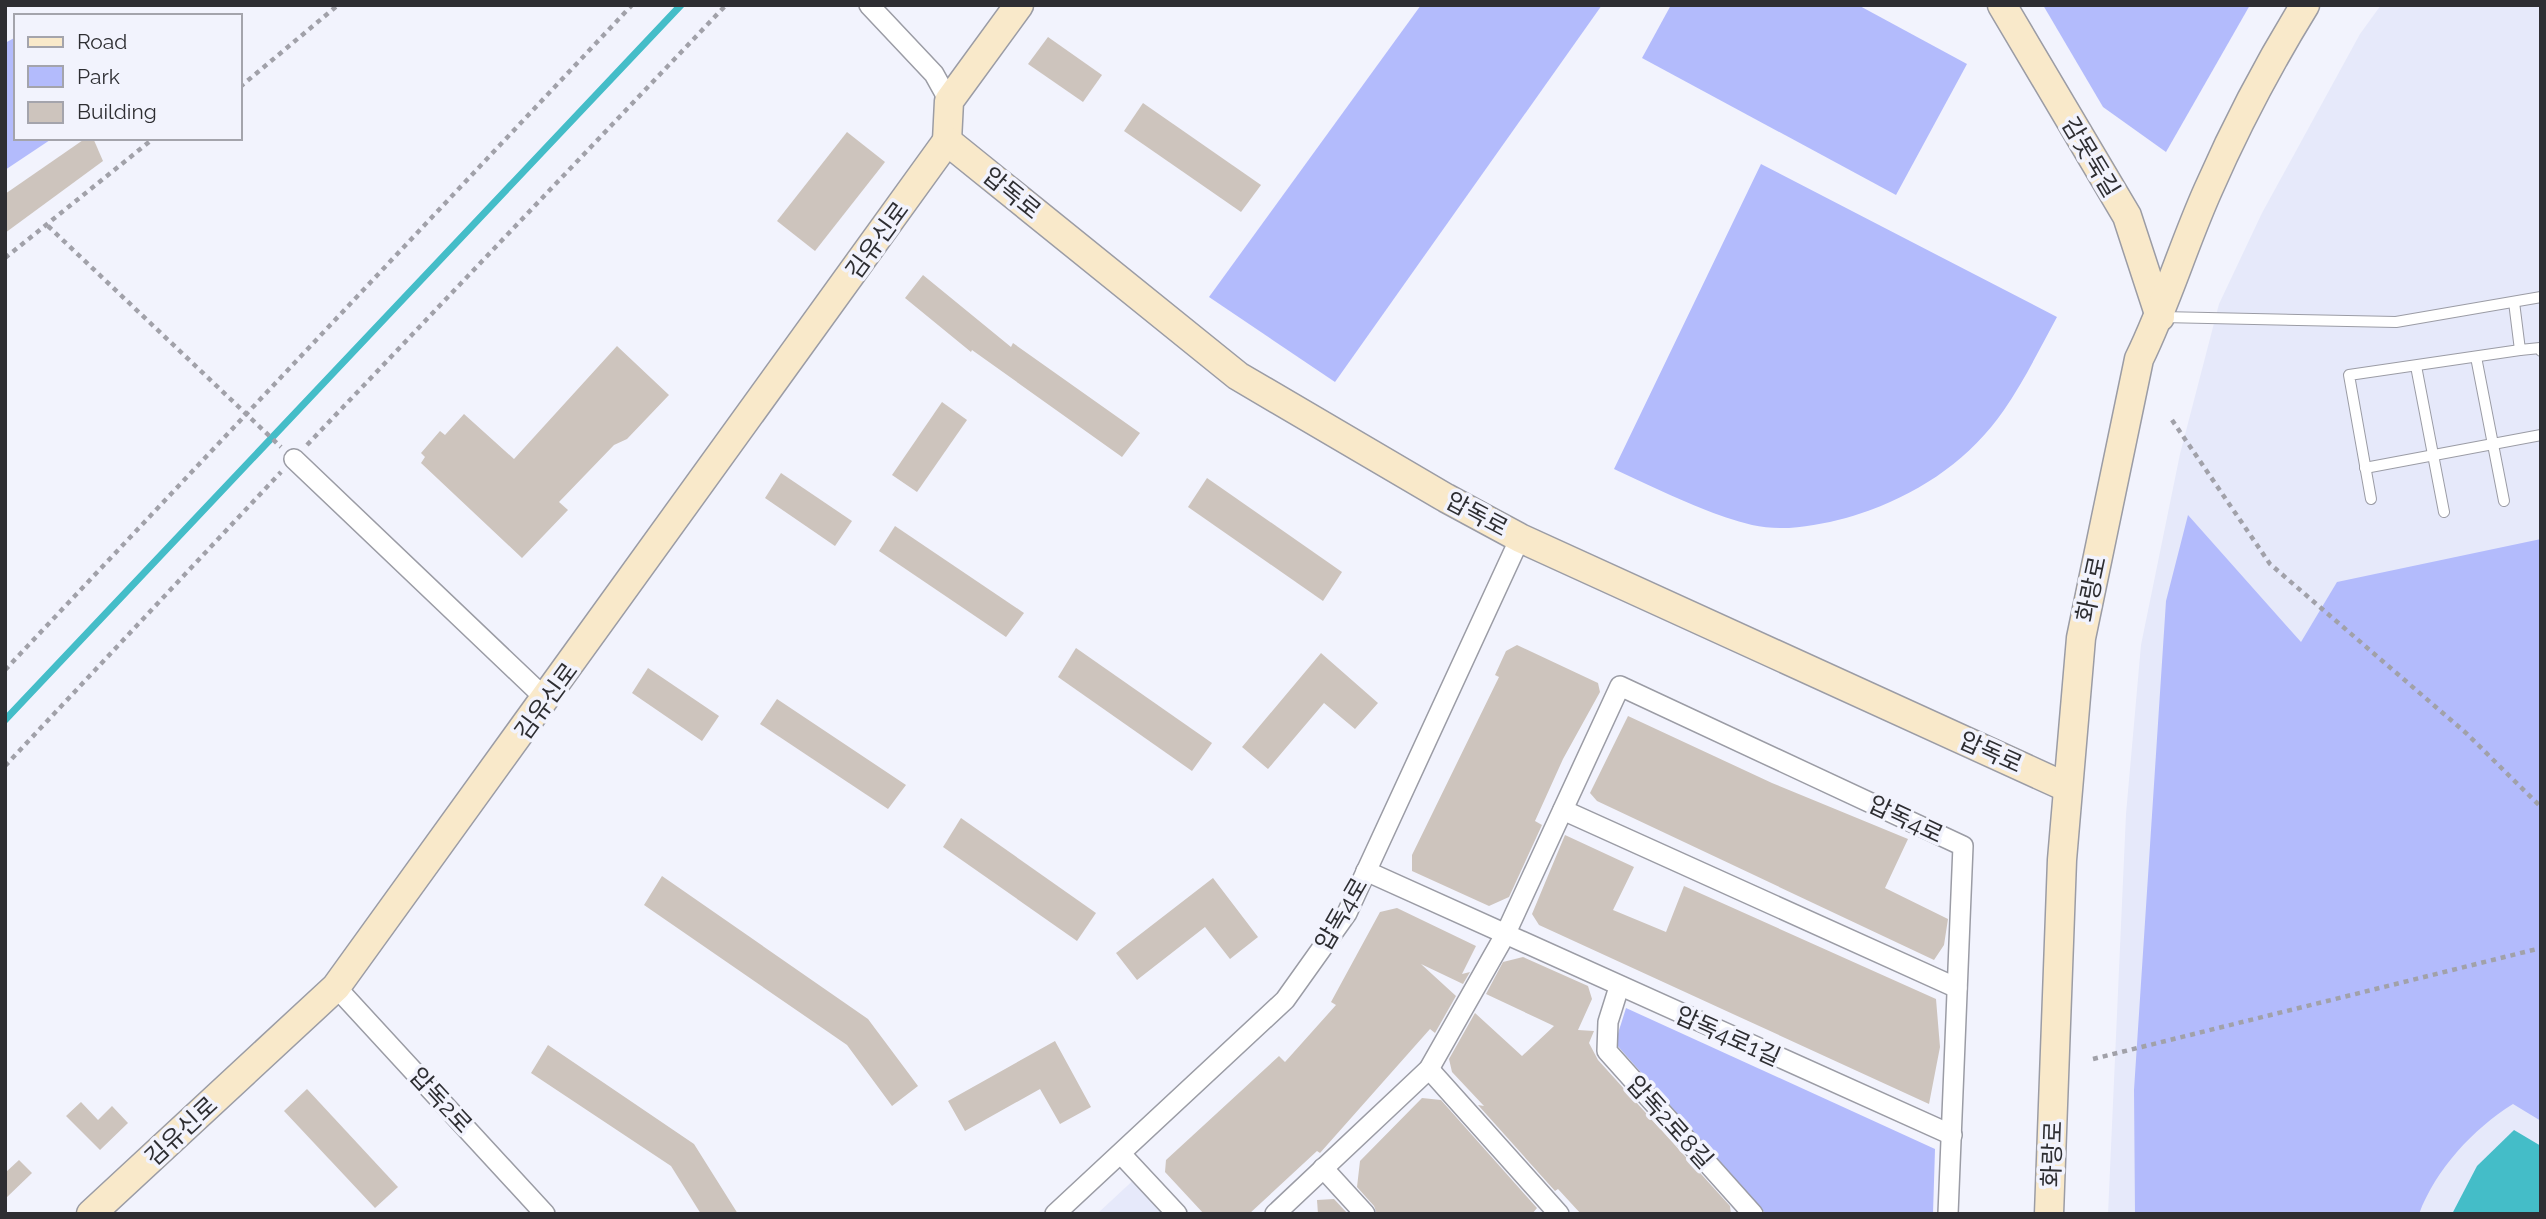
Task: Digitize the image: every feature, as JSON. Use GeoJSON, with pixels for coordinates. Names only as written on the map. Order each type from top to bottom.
{"type":"FeatureCollection","features":[{"type":"Feature","properties":{"kind":"street"},"geometry":{"type":"LineString","coordinates":[[869,5],[934,74],[949,101],[947,141]]}},
{"type":"Feature","properties":{"kind":"street"},"geometry":{"type":"LineString","coordinates":[[949,101],[1018,5]]}},
{"type":"Feature","properties":{"kind":"street","name":"감못둑길"},"geometry":{"type":"LineString","coordinates":[[2002,5],[2127,216],[2160,317]]}},
{"type":"Feature","properties":{"kind":"street","name":"화랑로"},"geometry":{"type":"LineString","coordinates":[[2049,1214],[2066,786],[2084,625],[2139,359],[2160,317],[2207,192],[2268,65],[2305,5]]}},
{"type":"Feature","properties":{"kind":"street","name":"압독로"},"geometry":{"type":"LineString","coordinates":[[947,141],[1238,376],[1446,498],[1520,538],[2066,786]]}},
{"type":"Feature","properties":{"kind":"street","name":"김유신로"},"geometry":{"type":"LineString","coordinates":[[91,1214],[336,987],[547,700],[947,141]]}},
{"type":"Feature","properties":{"kind":"street"},"geometry":{"type":"LineString","coordinates":[[287,453],[547,700]]}},
{"type":"Feature","properties":{"kind":"street","name":"압독4로"},"geometry":{"type":"LineString","coordinates":[[1055,1214],[1285,1000],[1347,913],[1520,538]]}},
{"type":"Feature","properties":{"kind":"street","name":"압독4로"},"geometry":{"type":"LineString","coordinates":[[1563,810],[1620,687],[1963,846],[1957,988]]}},
{"type":"Feature","properties":{"kind":"street"},"geometry":{"type":"LineString","coordinates":[[1275,1214],[1429,1069],[1505,935],[1563,810],[1957,988],[1948,1214]]}},
{"type":"Feature","properties":{"kind":"street","name":"압독4로1길"},"geometry":{"type":"LineString","coordinates":[[1366,871],[1952,1135]]}},
{"type":"Feature","properties":{"kind":"street","name":"압독2로"},"geometry":{"type":"LineString","coordinates":[[336,987],[545,1214]]}},
{"type":"Feature","properties":{"kind":"street","name":"압독2로8길"},"geometry":{"type":"LineString","coordinates":[[1619,987],[1608,1022],[1607,1051],[1753,1214]]}},
{"type":"Feature","properties":{"kind":"street"},"geometry":{"type":"LineString","coordinates":[[1429,1069],[1559,1214]]}},
{"type":"Feature","properties":{"kind":"street"},"geometry":{"type":"LineString","coordinates":[[1121,1154],[1177,1214]]}},
{"type":"Feature","properties":{"kind":"street"},"geometry":{"type":"LineString","coordinates":[[1323,1168],[1365,1214]]}},
{"type":"Feature","properties":{"kind":"lane"},"geometry":{"type":"LineString","coordinates":[[2160,317],[2396,322],[2541,297]]}},
{"type":"Feature","properties":{"kind":"lane"},"geometry":{"type":"LineString","coordinates":[[2514,302],[2520,350]]}},
{"type":"Feature","properties":{"kind":"lane"},"geometry":{"type":"LineString","coordinates":[[2371,499],[2349,375],[2520,350],[2540,348],[2541,351]]}},
{"type":"Feature","properties":{"kind":"lane"},"geometry":{"type":"LineString","coordinates":[[2476,357],[2504,501]]}},
{"type":"Feature","properties":{"kind":"lane"},"geometry":{"type":"LineString","coordinates":[[2416,366],[2444,512]]}},
{"type":"Feature","properties":{"kind":"lane"},"geometry":{"type":"LineString","coordinates":[[2365,468],[2541,435]]}},
{"type":"Feature","properties":{"kind":"path"},"geometry":{"type":"LineString","coordinates":[[242,85],[338,5]]}},
{"type":"Feature","properties":{"kind":"path"},"geometry":{"type":"LineString","coordinates":[[5,670],[632,5]]}},
{"type":"Feature","properties":{"kind":"path"},"geometry":{"type":"LineString","coordinates":[[5,766],[287,453],[726,5]]}},
{"type":"Feature","properties":{"kind":"path"},"geometry":{"type":"LineString","coordinates":[[5,258],[152,140]]}},
{"type":"Feature","properties":{"kind":"path"},"geometry":{"type":"LineString","coordinates":[[48,226],[287,453]]}},
{"type":"Feature","properties":{"kind":"path"},"geometry":{"type":"LineString","coordinates":[[2172,420],[2270,564],[2466,733],[2541,807]]}},
{"type":"Feature","properties":{"kind":"path"},"geometry":{"type":"LineString","coordinates":[[2093,1059],[2541,948]]}},
{"type":"Feature","properties":{"kind":"shaded area"},"geometry":{"type":"Polygon","coordinates":[[[2381,5],[2541,5],[2541,1214],[2108,1214],[2126,814],[2141,645],[2180,454],[2219,304],[2262,213],[2360,34],[2381,5]]]}},
{"type":"Feature","properties":{"kind":"shaded area"},"geometry":{"type":"Polygon","coordinates":[[[2514,1130],[2541,1146],[2541,1214],[2452,1214],[2477,1166],[2514,1130]]]}},
{"type":"Feature","properties":{"kind":"shaded area"},"geometry":{"type":"Polygon","coordinates":[[[1140,1174],[1178,1214],[1097,1214],[1140,1174]]]}},
{"type":"Feature","properties":{"kind":"green space"},"geometry":{"type":"Polygon","coordinates":[[[1421,5],[1602,5],[1335,382],[1209,297],[1421,5]]]}},
{"type":"Feature","properties":{"kind":"green space"},"geometry":{"type":"Polygon","coordinates":[[[1671,5],[1858,5],[1967,64],[1896,195],[1642,58],[1671,5]]]}},
{"type":"Feature","properties":{"kind":"green space"},"geometry":{"type":"Polygon","coordinates":[[[2043,5],[2250,5],[2166,152],[2103,107],[2043,5]]]}},
{"type":"Feature","properties":{"kind":"green space"},"geometry":{"type":"Polygon","coordinates":[[[14,38],[14,140],[50,140],[5,170],[5,43],[14,38]]]}},
{"type":"Feature","properties":{"kind":"green space"},"geometry":{"type":"Polygon","coordinates":[[[1761,164],[2057,317],[2004,410],[1989,430],[1954,464],[1892,501],[1846,518],[1799,527],[1764,527],[1734,520],[1681,500],[1614,469],[1761,164]]]}},
{"type":"Feature","properties":{"kind":"green space"},"geometry":{"type":"Polygon","coordinates":[[[2188,515],[2301,642],[2337,582],[2541,539],[2541,1121],[2513,1104],[2498,1114],[2457,1151],[2435,1181],[2419,1214],[2135,1214],[2134,1090],[2166,601],[2188,515]]]}},
{"type":"Feature","properties":{"kind":"green space"},"geometry":{"type":"Polygon","coordinates":[[[1626,1008],[1935,1149],[1933,1214],[1766,1214],[1615,1043],[1626,1008]]]}},
{"type":"Feature","properties":{"kind":"building"},"geometry":{"type":"Polygon","coordinates":[[[1048,37],[1102,75],[1083,102],[1028,64],[1048,37]]]}},
{"type":"Feature","properties":{"kind":"building"},"geometry":{"type":"Polygon","coordinates":[[[1143,103],[1261,185],[1241,212],[1124,131],[1143,103]]]}},
{"type":"Feature","properties":{"kind":"building"},"geometry":{"type":"Polygon","coordinates":[[[847,132],[885,162],[815,251],[777,221],[847,132]]]}},
{"type":"Feature","properties":{"kind":"building"},"geometry":{"type":"Polygon","coordinates":[[[83,140],[94,140],[103,161],[5,233],[5,194],[83,140]]]}},
{"type":"Feature","properties":{"kind":"building"},"geometry":{"type":"Polygon","coordinates":[[[923,275],[1011,347],[1013,343],[1140,433],[1122,457],[972,350],[971,352],[905,298],[923,275]]]}},
{"type":"Feature","properties":{"kind":"building"},"geometry":{"type":"Polygon","coordinates":[[[617,346],[669,395],[627,439],[614,445],[559,502],[568,510],[522,558],[421,463],[425,457],[421,453],[440,431],[445,435],[464,414],[514,459],[617,346]]]}},
{"type":"Feature","properties":{"kind":"building"},"geometry":{"type":"Polygon","coordinates":[[[942,402],[967,420],[917,492],[892,475],[942,402]]]}},
{"type":"Feature","properties":{"kind":"building"},"geometry":{"type":"Polygon","coordinates":[[[781,473],[852,521],[835,546],[765,498],[781,473]]]}},
{"type":"Feature","properties":{"kind":"building"},"geometry":{"type":"Polygon","coordinates":[[[1207,478],[1342,572],[1323,601],[1188,507],[1207,478]]]}},
{"type":"Feature","properties":{"kind":"building"},"geometry":{"type":"Polygon","coordinates":[[[895,526],[1024,613],[1006,637],[879,551],[895,526]]]}},
{"type":"Feature","properties":{"kind":"building"},"geometry":{"type":"Polygon","coordinates":[[[1517,645],[1598,683],[1600,692],[1563,759],[1535,821],[1542,825],[1509,897],[1489,906],[1412,871],[1412,855],[1499,677],[1495,675],[1506,651],[1517,645]]]}},
{"type":"Feature","properties":{"kind":"building"},"geometry":{"type":"Polygon","coordinates":[[[1076,648],[1212,743],[1192,771],[1058,677],[1076,648]]]}},
{"type":"Feature","properties":{"kind":"building"},"geometry":{"type":"Polygon","coordinates":[[[1321,653],[1378,703],[1355,729],[1324,703],[1268,769],[1242,747],[1321,653]]]}},
{"type":"Feature","properties":{"kind":"building"},"geometry":{"type":"Polygon","coordinates":[[[648,668],[719,716],[702,741],[632,693],[648,668]]]}},
{"type":"Feature","properties":{"kind":"building"},"geometry":{"type":"Polygon","coordinates":[[[777,699],[906,785],[888,809],[760,724],[777,699]]]}},
{"type":"Feature","properties":{"kind":"building"},"geometry":{"type":"Polygon","coordinates":[[[1628,716],[1772,783],[1908,839],[1885,888],[1948,919],[1944,945],[1934,960],[1597,801],[1590,793],[1628,716]]]}},
{"type":"Feature","properties":{"kind":"building"},"geometry":{"type":"Polygon","coordinates":[[[961,818],[1096,913],[1077,941],[943,847],[961,818]]]}},
{"type":"Feature","properties":{"kind":"building"},"geometry":{"type":"Polygon","coordinates":[[[1565,835],[1634,867],[1613,910],[1666,932],[1684,886],[1936,999],[1940,1047],[1929,1104],[1539,925],[1532,914],[1565,835]]]}},
{"type":"Feature","properties":{"kind":"building"},"geometry":{"type":"Polygon","coordinates":[[[662,876],[868,1019],[918,1086],[892,1106],[847,1045],[644,905],[662,876]]]}},
{"type":"Feature","properties":{"kind":"building"},"geometry":{"type":"Polygon","coordinates":[[[1213,878],[1258,937],[1230,959],[1205,927],[1137,980],[1116,953],[1213,878]]]}},
{"type":"Feature","properties":{"kind":"building"},"geometry":{"type":"Polygon","coordinates":[[[1397,908],[1476,946],[1462,974],[1470,972],[1463,984],[1421,964],[1456,996],[1435,1033],[1430,1029],[1320,1153],[1317,1151],[1249,1214],[1204,1214],[1165,1172],[1166,1160],[1279,1056],[1285,1062],[1336,1005],[1331,1002],[1380,912],[1397,908]]]}},
{"type":"Feature","properties":{"kind":"building"},"geometry":{"type":"Polygon","coordinates":[[[1523,957],[1588,986],[1592,999],[1578,1030],[1594,1031],[1589,1043],[1598,1060],[1730,1206],[1731,1214],[1581,1214],[1558,1189],[1555,1191],[1478,1105],[1484,1106],[1452,1072],[1449,1059],[1475,1013],[1522,1056],[1554,1026],[1486,994],[1503,962],[1523,957]]]}},
{"type":"Feature","properties":{"kind":"building"},"geometry":{"type":"Polygon","coordinates":[[[1055,1041],[1091,1107],[1060,1124],[1040,1089],[965,1131],[948,1101],[1055,1041]]]}},
{"type":"Feature","properties":{"kind":"building"},"geometry":{"type":"Polygon","coordinates":[[[548,1045],[694,1144],[738,1214],[701,1214],[671,1166],[531,1073],[548,1045]]]}},
{"type":"Feature","properties":{"kind":"building"},"geometry":{"type":"Polygon","coordinates":[[[307,1089],[398,1187],[375,1208],[284,1111],[307,1089]]]}},
{"type":"Feature","properties":{"kind":"building"},"geometry":{"type":"Polygon","coordinates":[[[1422,1098],[1441,1100],[1537,1208],[1532,1214],[1377,1214],[1374,1206],[1357,1187],[1360,1161],[1422,1098]]]}},
{"type":"Feature","properties":{"kind":"building"},"geometry":{"type":"Polygon","coordinates":[[[81,1102],[98,1120],[112,1106],[128,1123],[100,1150],[66,1116],[81,1102]]]}},
{"type":"Feature","properties":{"kind":"building"},"geometry":{"type":"Polygon","coordinates":[[[19,1160],[32,1173],[5,1199],[5,1173],[19,1160]]]}},
{"type":"Feature","properties":{"kind":"building"},"geometry":{"type":"Polygon","coordinates":[[[1334,1199],[1348,1214],[1318,1214],[1317,1200],[1334,1199]]]}},
{"type":"Feature","properties":{"kind":"waterway"},"geometry":{"type":"LineString","coordinates":[[5,720],[681,5]]}}]}
